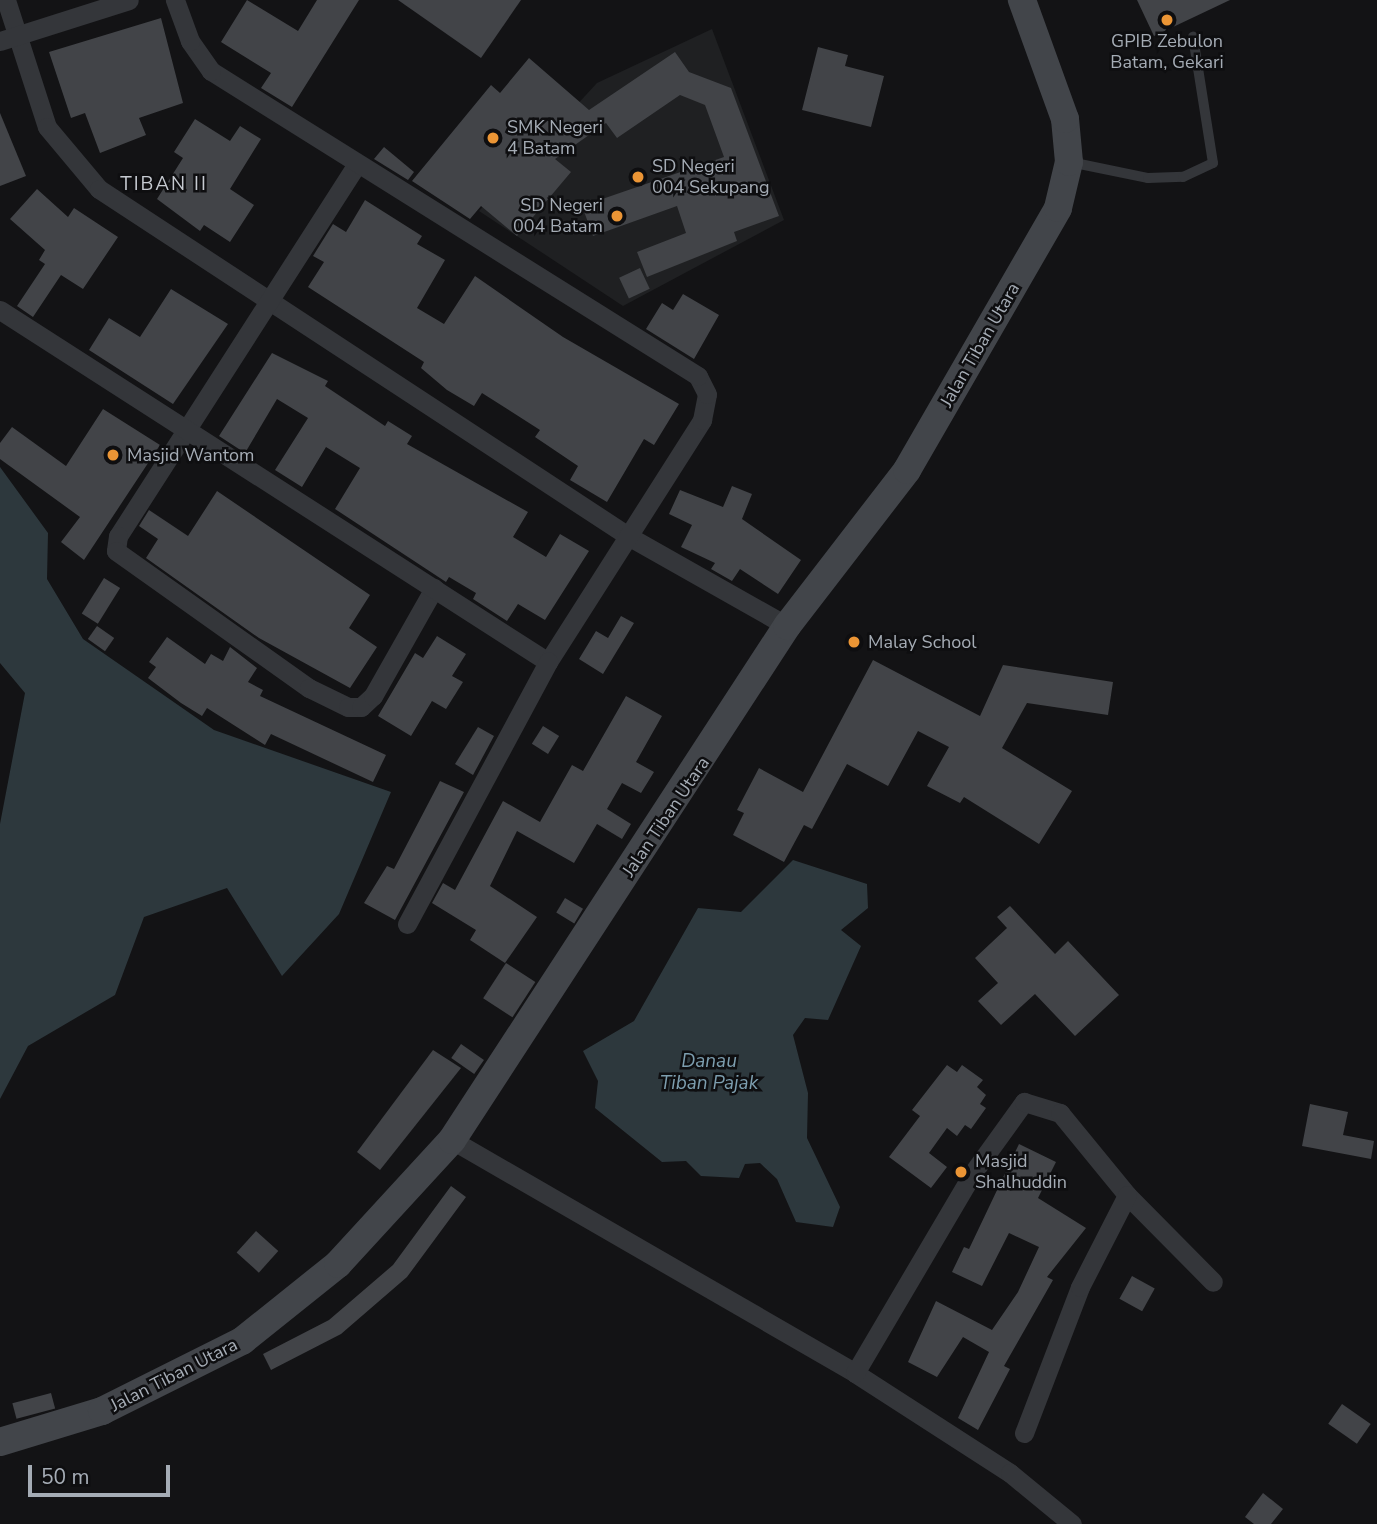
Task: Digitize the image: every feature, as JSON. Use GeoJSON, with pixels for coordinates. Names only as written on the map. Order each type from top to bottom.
{"type":"FeatureCollection","features":[{"type":"Feature","properties":{"kind":"street"},"geometry":{"type":"LineString","coordinates":[[6,0],[8,38],[47,127],[81,172],[268,294],[628,537],[787,626]]}},
{"type":"Feature","properties":{"kind":"street"},"geometry":{"type":"LineString","coordinates":[[8,38],[129,0]]}},
{"type":"Feature","properties":{"kind":"street"},"geometry":{"type":"LineString","coordinates":[[175,0],[190,41],[211,71],[705,384],[702,420],[548,662],[407,924]]}},
{"type":"Feature","properties":{"kind":"street","name":"Jalan Tiban Utara"},"geometry":{"type":"LineString","coordinates":[[0,1442],[102,1411],[242,1341],[338,1264],[452,1140],[787,626],[928,436],[1049,226],[1069,162],[1065,119],[1022,0]]}},
{"type":"Feature","properties":{"kind":"street"},"geometry":{"type":"LineString","coordinates":[[356,164],[268,294],[187,429],[118,536],[118,556],[309,688],[348,707],[365,704],[434,588]]}},
{"type":"Feature","properties":{"kind":"street"},"geometry":{"type":"LineString","coordinates":[[0,310],[548,662]]}},
{"type":"Feature","properties":{"kind":"street"},"geometry":{"type":"LineString","coordinates":[[855,1373],[972,1174],[1024,1102],[1060,1113],[1127,1195],[1213,1282]]}},
{"type":"Feature","properties":{"kind":"street"},"geometry":{"type":"LineString","coordinates":[[452,1140],[855,1373],[1010,1473],[1072,1524]]}},
{"type":"Feature","properties":{"kind":"street"},"geometry":{"type":"LineString","coordinates":[[1024,1433],[1080,1287],[1127,1195]]}},
{"type":"Feature","properties":{"kind":"lane"},"geometry":{"type":"LineString","coordinates":[[1069,162],[1149,178],[1183,177],[1213,163],[1193,37]]}},
{"type":"Feature","properties":{"kind":"shaded area","name":"SD Negeri 004 Sekupang"},"geometry":{"type":"Polygon","coordinates":[[[712,29],[784,220],[623,306],[479,211],[597,83],[712,29]]]}},
{"type":"Feature","properties":{"kind":"water"},"geometry":{"type":"Polygon","coordinates":[[[0,467],[48,533],[47,579],[83,639],[214,730],[391,792],[339,914],[282,976],[227,888],[144,917],[115,995],[28,1046],[0,1099],[0,824],[25,693],[0,663],[0,467]]]}},
{"type":"Feature","properties":{"kind":"water","name":"Danau Tiban Pajak"},"geometry":{"type":"Polygon","coordinates":[[[793,860],[867,884],[868,908],[841,930],[861,946],[828,1020],[805,1018],[793,1035],[808,1093],[807,1138],[840,1207],[833,1227],[796,1222],[777,1179],[760,1163],[745,1164],[739,1178],[701,1176],[686,1161],[662,1162],[595,1108],[598,1081],[583,1051],[634,1021],[698,908],[741,912],[793,860]]]}},
{"type":"Feature","properties":{"kind":"building"},"geometry":{"type":"Polygon","coordinates":[[[247,0],[298,31],[317,0],[359,0],[292,107],[261,88],[271,73],[221,42],[247,0]]]}},
{"type":"Feature","properties":{"kind":"building"},"geometry":{"type":"Polygon","coordinates":[[[398,0],[521,0],[481,58],[398,0]]]}},
{"type":"Feature","properties":{"kind":"building","name":"GPIB Zebulon Batam, Gekari"},"geometry":{"type":"Polygon","coordinates":[[[1137,0],[1230,0],[1154,36],[1137,0]]]}},
{"type":"Feature","properties":{"kind":"building"},"geometry":{"type":"Polygon","coordinates":[[[161,18],[183,103],[139,118],[146,135],[100,153],[85,113],[71,118],[49,52],[161,18]]]}},
{"type":"Feature","properties":{"kind":"building"},"geometry":{"type":"Polygon","coordinates":[[[818,47],[848,55],[845,66],[884,76],[871,127],[802,110],[818,47]]]}},
{"type":"Feature","properties":{"kind":"building"},"geometry":{"type":"Polygon","coordinates":[[[675,52],[689,72],[731,88],[779,216],[734,232],[737,241],[647,277],[637,252],[686,233],[677,206],[593,236],[582,206],[724,157],[705,105],[680,95],[617,138],[606,123],[555,159],[571,172],[517,236],[481,206],[470,219],[412,181],[491,85],[500,93],[529,58],[589,110],[675,52]]]}},
{"type":"Feature","properties":{"kind":"building"},"geometry":{"type":"Polygon","coordinates":[[[0,113],[26,176],[0,186],[0,113]]]}},
{"type":"Feature","properties":{"kind":"building"},"geometry":{"type":"Polygon","coordinates":[[[195,119],[230,141],[240,126],[261,139],[230,189],[254,205],[230,242],[204,225],[200,231],[157,199],[183,158],[174,152],[195,119]]]}},
{"type":"Feature","properties":{"kind":"building"},"geometry":{"type":"Polygon","coordinates":[[[384,147],[414,172],[408,180],[374,159],[384,147]]]}},
{"type":"Feature","properties":{"kind":"building"},"geometry":{"type":"Polygon","coordinates":[[[37,189],[68,217],[74,208],[118,237],[83,289],[61,275],[33,317],[17,306],[45,264],[39,260],[45,250],[10,219],[37,189]]]}},
{"type":"Feature","properties":{"kind":"building"},"geometry":{"type":"Polygon","coordinates":[[[365,200],[422,236],[417,244],[445,260],[417,308],[444,324],[475,276],[563,337],[679,404],[654,445],[644,439],[607,502],[570,480],[578,466],[535,437],[540,430],[482,393],[474,406],[447,390],[421,368],[424,362],[308,287],[324,262],[313,256],[333,224],[346,232],[365,200]]]}},
{"type":"Feature","properties":{"kind":"building"},"geometry":{"type":"Polygon","coordinates":[[[640,268],[650,289],[629,299],[619,278],[640,268]]]}},
{"type":"Feature","properties":{"kind":"building"},"geometry":{"type":"Polygon","coordinates":[[[171,289],[228,324],[173,404],[89,350],[109,318],[140,337],[171,289]]]}},
{"type":"Feature","properties":{"kind":"building"},"geometry":{"type":"Polygon","coordinates":[[[683,294],[719,315],[694,359],[646,329],[662,303],[673,310],[683,294]]]}},
{"type":"Feature","properties":{"kind":"building"},"geometry":{"type":"Polygon","coordinates":[[[272,353],[328,381],[325,386],[385,426],[388,421],[412,436],[407,444],[528,512],[513,537],[546,557],[560,534],[589,551],[545,620],[518,604],[507,621],[473,599],[476,593],[449,577],[446,582],[335,509],[360,468],[326,447],[302,487],[275,470],[308,418],[277,399],[245,453],[219,436],[272,353]]]}},
{"type":"Feature","properties":{"kind":"building"},"geometry":{"type":"Polygon","coordinates":[[[103,409],[160,445],[84,560],[61,542],[80,517],[0,459],[0,443],[12,427],[66,466],[103,409]]]}},
{"type":"Feature","properties":{"kind":"building"},"geometry":{"type":"Polygon","coordinates":[[[732,486],[752,494],[742,519],[801,560],[778,594],[740,569],[732,581],[711,569],[715,563],[681,547],[692,525],[669,514],[680,490],[723,507],[732,486]]]}},
{"type":"Feature","properties":{"kind":"building"},"geometry":{"type":"Polygon","coordinates":[[[217,491],[370,595],[349,628],[377,647],[350,688],[259,638],[146,558],[158,539],[139,526],[149,510],[188,536],[217,491]]]}},
{"type":"Feature","properties":{"kind":"building"},"geometry":{"type":"Polygon","coordinates":[[[104,578],[120,588],[98,624],[82,614],[104,578]]]}},
{"type":"Feature","properties":{"kind":"building"},"geometry":{"type":"Polygon","coordinates":[[[621,616],[634,623],[603,674],[579,659],[596,631],[608,638],[621,616]]]}},
{"type":"Feature","properties":{"kind":"building"},"geometry":{"type":"Polygon","coordinates":[[[97,626],[114,638],[105,651],[88,639],[97,626]]]}},
{"type":"Feature","properties":{"kind":"building"},"geometry":{"type":"Polygon","coordinates":[[[437,636],[466,654],[452,676],[463,682],[446,709],[432,701],[411,736],[378,716],[415,653],[423,658],[437,636]]]}},
{"type":"Feature","properties":{"kind":"building"},"geometry":{"type":"Polygon","coordinates":[[[167,637],[205,664],[211,654],[223,661],[230,647],[257,668],[248,682],[263,690],[260,696],[386,755],[373,782],[271,734],[265,745],[207,708],[202,716],[181,703],[148,678],[156,667],[149,662],[167,637]]]}},
{"type":"Feature","properties":{"kind":"building","name":"Malay School"},"geometry":{"type":"Polygon","coordinates":[[[873,660],[980,716],[1003,665],[1113,682],[1108,715],[1027,703],[1002,748],[1072,791],[1039,844],[964,797],[960,803],[927,786],[949,747],[918,731],[888,786],[847,764],[812,829],[804,825],[784,862],[733,835],[744,813],[737,810],[759,768],[803,792],[873,660]]]}},
{"type":"Feature","properties":{"kind":"building"},"geometry":{"type":"Polygon","coordinates":[[[626,696],[662,716],[636,762],[654,772],[641,793],[622,783],[607,809],[631,824],[622,839],[597,824],[574,863],[517,831],[490,886],[537,917],[505,963],[470,940],[476,930],[432,903],[443,883],[455,890],[503,801],[540,822],[572,765],[583,771],[626,696]]]}},
{"type":"Feature","properties":{"kind":"building"},"geometry":{"type":"Polygon","coordinates":[[[543,726],[559,736],[548,754],[532,744],[543,726]]]}},
{"type":"Feature","properties":{"kind":"building"},"geometry":{"type":"Polygon","coordinates":[[[478,727],[494,736],[473,775],[455,764],[478,727]]]}},
{"type":"Feature","properties":{"kind":"building"},"geometry":{"type":"Polygon","coordinates":[[[440,781],[464,792],[395,920],[364,903],[387,866],[394,869],[440,781]]]}},
{"type":"Feature","properties":{"kind":"building"},"geometry":{"type":"Polygon","coordinates":[[[565,898],[583,909],[574,923],[556,913],[565,898]]]}},
{"type":"Feature","properties":{"kind":"building"},"geometry":{"type":"Polygon","coordinates":[[[1010,906],[1055,954],[1068,941],[1119,995],[1075,1036],[1035,994],[1001,1025],[978,1001],[998,983],[975,958],[1007,928],[997,917],[1010,906]]]}},
{"type":"Feature","properties":{"kind":"building"},"geometry":{"type":"Polygon","coordinates":[[[506,963],[535,982],[512,1017],[483,998],[506,963]]]}},
{"type":"Feature","properties":{"kind":"building"},"geometry":{"type":"Polygon","coordinates":[[[461,1044],[484,1060],[474,1074],[451,1058],[461,1044]]]}},
{"type":"Feature","properties":{"kind":"building"},"geometry":{"type":"Polygon","coordinates":[[[433,1050],[461,1068],[380,1170],[357,1152],[433,1050]]]}},
{"type":"Feature","properties":{"kind":"building"},"geometry":{"type":"Polygon","coordinates":[[[947,1065],[957,1072],[962,1065],[983,1080],[977,1087],[986,1095],[980,1104],[986,1108],[971,1129],[965,1125],[957,1136],[947,1128],[929,1153],[947,1167],[931,1188],[889,1157],[920,1116],[912,1110],[947,1065]]]}},
{"type":"Feature","properties":{"kind":"building"},"geometry":{"type":"Polygon","coordinates":[[[1310,1104],[1348,1112],[1343,1135],[1374,1141],[1371,1159],[1302,1146],[1310,1104]]]}},
{"type":"Feature","properties":{"kind":"building"},"geometry":{"type":"Polygon","coordinates":[[[1019,1144],[1056,1162],[1038,1198],[1086,1228],[1047,1277],[1053,1280],[1004,1366],[1010,1369],[978,1430],[958,1418],[989,1352],[963,1337],[937,1377],[908,1362],[936,1301],[992,1330],[1018,1292],[1039,1247],[1009,1233],[982,1286],[952,1272],[964,1247],[969,1249],[1019,1144]]]}},
{"type":"Feature","properties":{"kind":"building"},"geometry":{"type":"Polygon","coordinates":[[[451,1186],[466,1197],[407,1277],[341,1334],[271,1370],[263,1354],[329,1320],[393,1265],[451,1186]]]}},
{"type":"Feature","properties":{"kind":"building"},"geometry":{"type":"Polygon","coordinates":[[[256,1231],[278,1251],[259,1273],[237,1253],[256,1231]]]}},
{"type":"Feature","properties":{"kind":"building"},"geometry":{"type":"Polygon","coordinates":[[[1132,1276],[1155,1289],[1142,1311],[1119,1299],[1132,1276]]]}},
{"type":"Feature","properties":{"kind":"building"},"geometry":{"type":"Polygon","coordinates":[[[51,1393],[55,1408],[17,1419],[12,1403],[51,1393]]]}},
{"type":"Feature","properties":{"kind":"building"},"geometry":{"type":"Polygon","coordinates":[[[1342,1404],[1371,1424],[1357,1444],[1328,1424],[1342,1404]]]}},
{"type":"Feature","properties":{"kind":"building"},"geometry":{"type":"Polygon","coordinates":[[[1263,1493],[1283,1509],[1271,1524],[1254,1524],[1245,1517],[1263,1493]]]}},
{"type":"Feature","properties":{"kind":"place","name":"GPIB Zebulon Batam, Gekari"},"geometry":{"type":"Point","coordinates":[1167,20]}},
{"type":"Feature","properties":{"kind":"place","name":"SMK Negeri 4 Batam"},"geometry":{"type":"Point","coordinates":[493,138]}},
{"type":"Feature","properties":{"kind":"place","name":"SD Negeri 004 Sekupang"},"geometry":{"type":"Point","coordinates":[638,177]}},
{"type":"Feature","properties":{"kind":"place","name":"SD Negeri 004 Batam"},"geometry":{"type":"Point","coordinates":[617,216]}},
{"type":"Feature","properties":{"kind":"place","name":"Masjid Wantom"},"geometry":{"type":"Point","coordinates":[113,455]}},
{"type":"Feature","properties":{"kind":"place","name":"Malay School"},"geometry":{"type":"Point","coordinates":[854,642]}},
{"type":"Feature","properties":{"kind":"place","name":"Masjid Shalhuddin"},"geometry":{"type":"Point","coordinates":[961,1172]}},
{"type":"Feature","properties":{"kind":"district","name":"TIBAN II"},"geometry":{"type":"Point","coordinates":[164,185]}}]}
